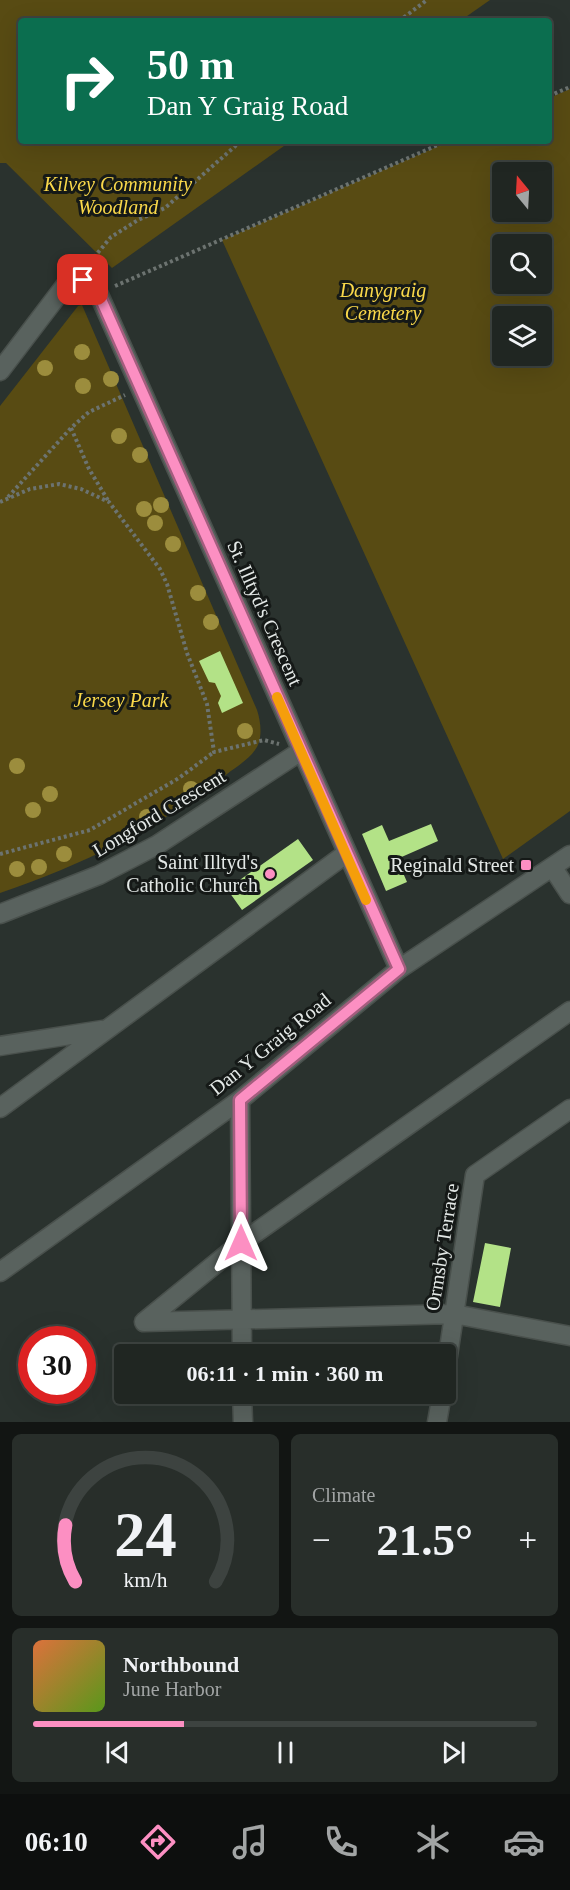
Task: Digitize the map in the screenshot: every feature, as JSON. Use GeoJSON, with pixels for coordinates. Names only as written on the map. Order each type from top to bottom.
{"type":"FeatureCollection","features":[{"type":"Feature","properties":{"kind":"street","name":"St. Illtyd's Crescent"},"geometry":{"type":"LineString","coordinates":[[83,280],[97,293],[399,969]]}},
{"type":"Feature","properties":{"kind":"street"},"geometry":{"type":"LineString","coordinates":[[0,371],[67,283],[83,280]]}},
{"type":"Feature","properties":{"kind":"street","name":"Longford Crescent"},"geometry":{"type":"LineString","coordinates":[[0,914],[99,875],[157,844],[301,751]]}},
{"type":"Feature","properties":{"kind":"street"},"geometry":{"type":"LineString","coordinates":[[0,1108],[104,1029],[347,853]]}},
{"type":"Feature","properties":{"kind":"street","name":"Dan Y Graig Road"},"geometry":{"type":"LineString","coordinates":[[0,1272],[240,1100],[399,969],[570,855]]}},
{"type":"Feature","properties":{"kind":"street"},"geometry":{"type":"LineString","coordinates":[[553,868],[570,894]]}},
{"type":"Feature","properties":{"kind":"street"},"geometry":{"type":"LineString","coordinates":[[570,1011],[241,1243],[144,1322],[454,1314],[570,1336]]}},
{"type":"Feature","properties":{"kind":"street"},"geometry":{"type":"LineString","coordinates":[[0,1046],[104,1029]]}},
{"type":"Feature","properties":{"kind":"street"},"geometry":{"type":"LineString","coordinates":[[240,1100],[242,1344]]}},
{"type":"Feature","properties":{"kind":"street","name":"Ormsby Terrace"},"geometry":{"type":"LineString","coordinates":[[450,1344],[476,1175],[570,1109]]}},
{"type":"Feature","properties":{"kind":"street"},"geometry":{"type":"LineString","coordinates":[[242,1404],[243,1422]]}},
{"type":"Feature","properties":{"kind":"street"},"geometry":{"type":"LineString","coordinates":[[437,1422],[440,1404]]}},
{"type":"Feature","properties":{"kind":"path"},"geometry":{"type":"LineString","coordinates":[[403,18],[427,0]]}},
{"type":"Feature","properties":{"kind":"path"},"geometry":{"type":"LineString","coordinates":[[552,95],[570,87]]}},
{"type":"Feature","properties":{"kind":"path"},"geometry":{"type":"LineString","coordinates":[[83,280],[90,261],[111,237],[138,220],[165,208],[238,144]]}},
{"type":"Feature","properties":{"kind":"path"},"geometry":{"type":"LineString","coordinates":[[97,293],[440,144]]}},
{"type":"Feature","properties":{"kind":"path"},"geometry":{"type":"LineString","coordinates":[[8,498],[71,428],[90,412],[140,388]]}},
{"type":"Feature","properties":{"kind":"path"},"geometry":{"type":"LineString","coordinates":[[71,428],[89,469],[109,502],[160,569],[167,584],[187,653],[207,704],[214,752]]}},
{"type":"Feature","properties":{"kind":"path"},"geometry":{"type":"LineString","coordinates":[[0,502],[30,489],[59,484],[81,489],[109,502]]}},
{"type":"Feature","properties":{"kind":"path"},"geometry":{"type":"LineString","coordinates":[[0,855],[90,830],[179,778],[214,752],[264,740],[301,751]]}},
{"type":"Feature","properties":{"kind":"green space","name":"Kilvey Community Woodland"},"geometry":{"type":"Polygon","coordinates":[[[0,0],[490,0],[464,18],[18,18],[18,144],[287,144],[112,268],[6,163],[0,163],[0,0]]]}},
{"type":"Feature","properties":{"kind":"green space","name":"Danygraig Cemetery"},"geometry":{"type":"Polygon","coordinates":[[[570,89],[570,811],[503,859],[222,240],[443,144],[552,144],[552,97],[570,89]]]}},
{"type":"Feature","properties":{"kind":"green space","name":"Jersey Park"},"geometry":{"type":"Polygon","coordinates":[[[82,305],[257,710],[260,736],[258,746],[245,760],[202,793],[147,828],[90,857],[0,893],[0,406],[78,306],[82,305]]]}},
{"type":"Feature","properties":{"kind":"building"},"geometry":{"type":"Polygon","coordinates":[[[220,651],[243,703],[222,713],[218,703],[221,696],[215,683],[209,682],[199,661],[220,651]]]}},
{"type":"Feature","properties":{"kind":"building"},"geometry":{"type":"Polygon","coordinates":[[[431,824],[438,841],[397,859],[407,882],[386,891],[362,834],[382,825],[389,841],[431,824]]]}},
{"type":"Feature","properties":{"kind":"building","name":"Saint Illtyd's Catholic Church"},"geometry":{"type":"Polygon","coordinates":[[[298,839],[313,860],[242,910],[227,889],[298,839]]]}},
{"type":"Feature","properties":{"kind":"building"},"geometry":{"type":"Polygon","coordinates":[[[485,1243],[511,1248],[500,1307],[473,1302],[485,1243]]]}},
{"type":"Feature","properties":{"kind":"slow traffic"},"geometry":{"type":"LineString","coordinates":[[277,697],[366,900]]}},
{"type":"Feature","properties":{"kind":"place","name":"Reginald Street"},"geometry":{"type":"Point","coordinates":[526,865]}},
{"type":"Feature","properties":{"kind":"place","name":"Saint Illtyd's Catholic Church"},"geometry":{"type":"Point","coordinates":[270,874]}},
{"type":"Feature","properties":{"kind":"route"},"geometry":{"type":"LineString","coordinates":[[83,280],[96,288],[347,853],[370,910],[399,969],[240,1100],[241,1243]]}}]}
